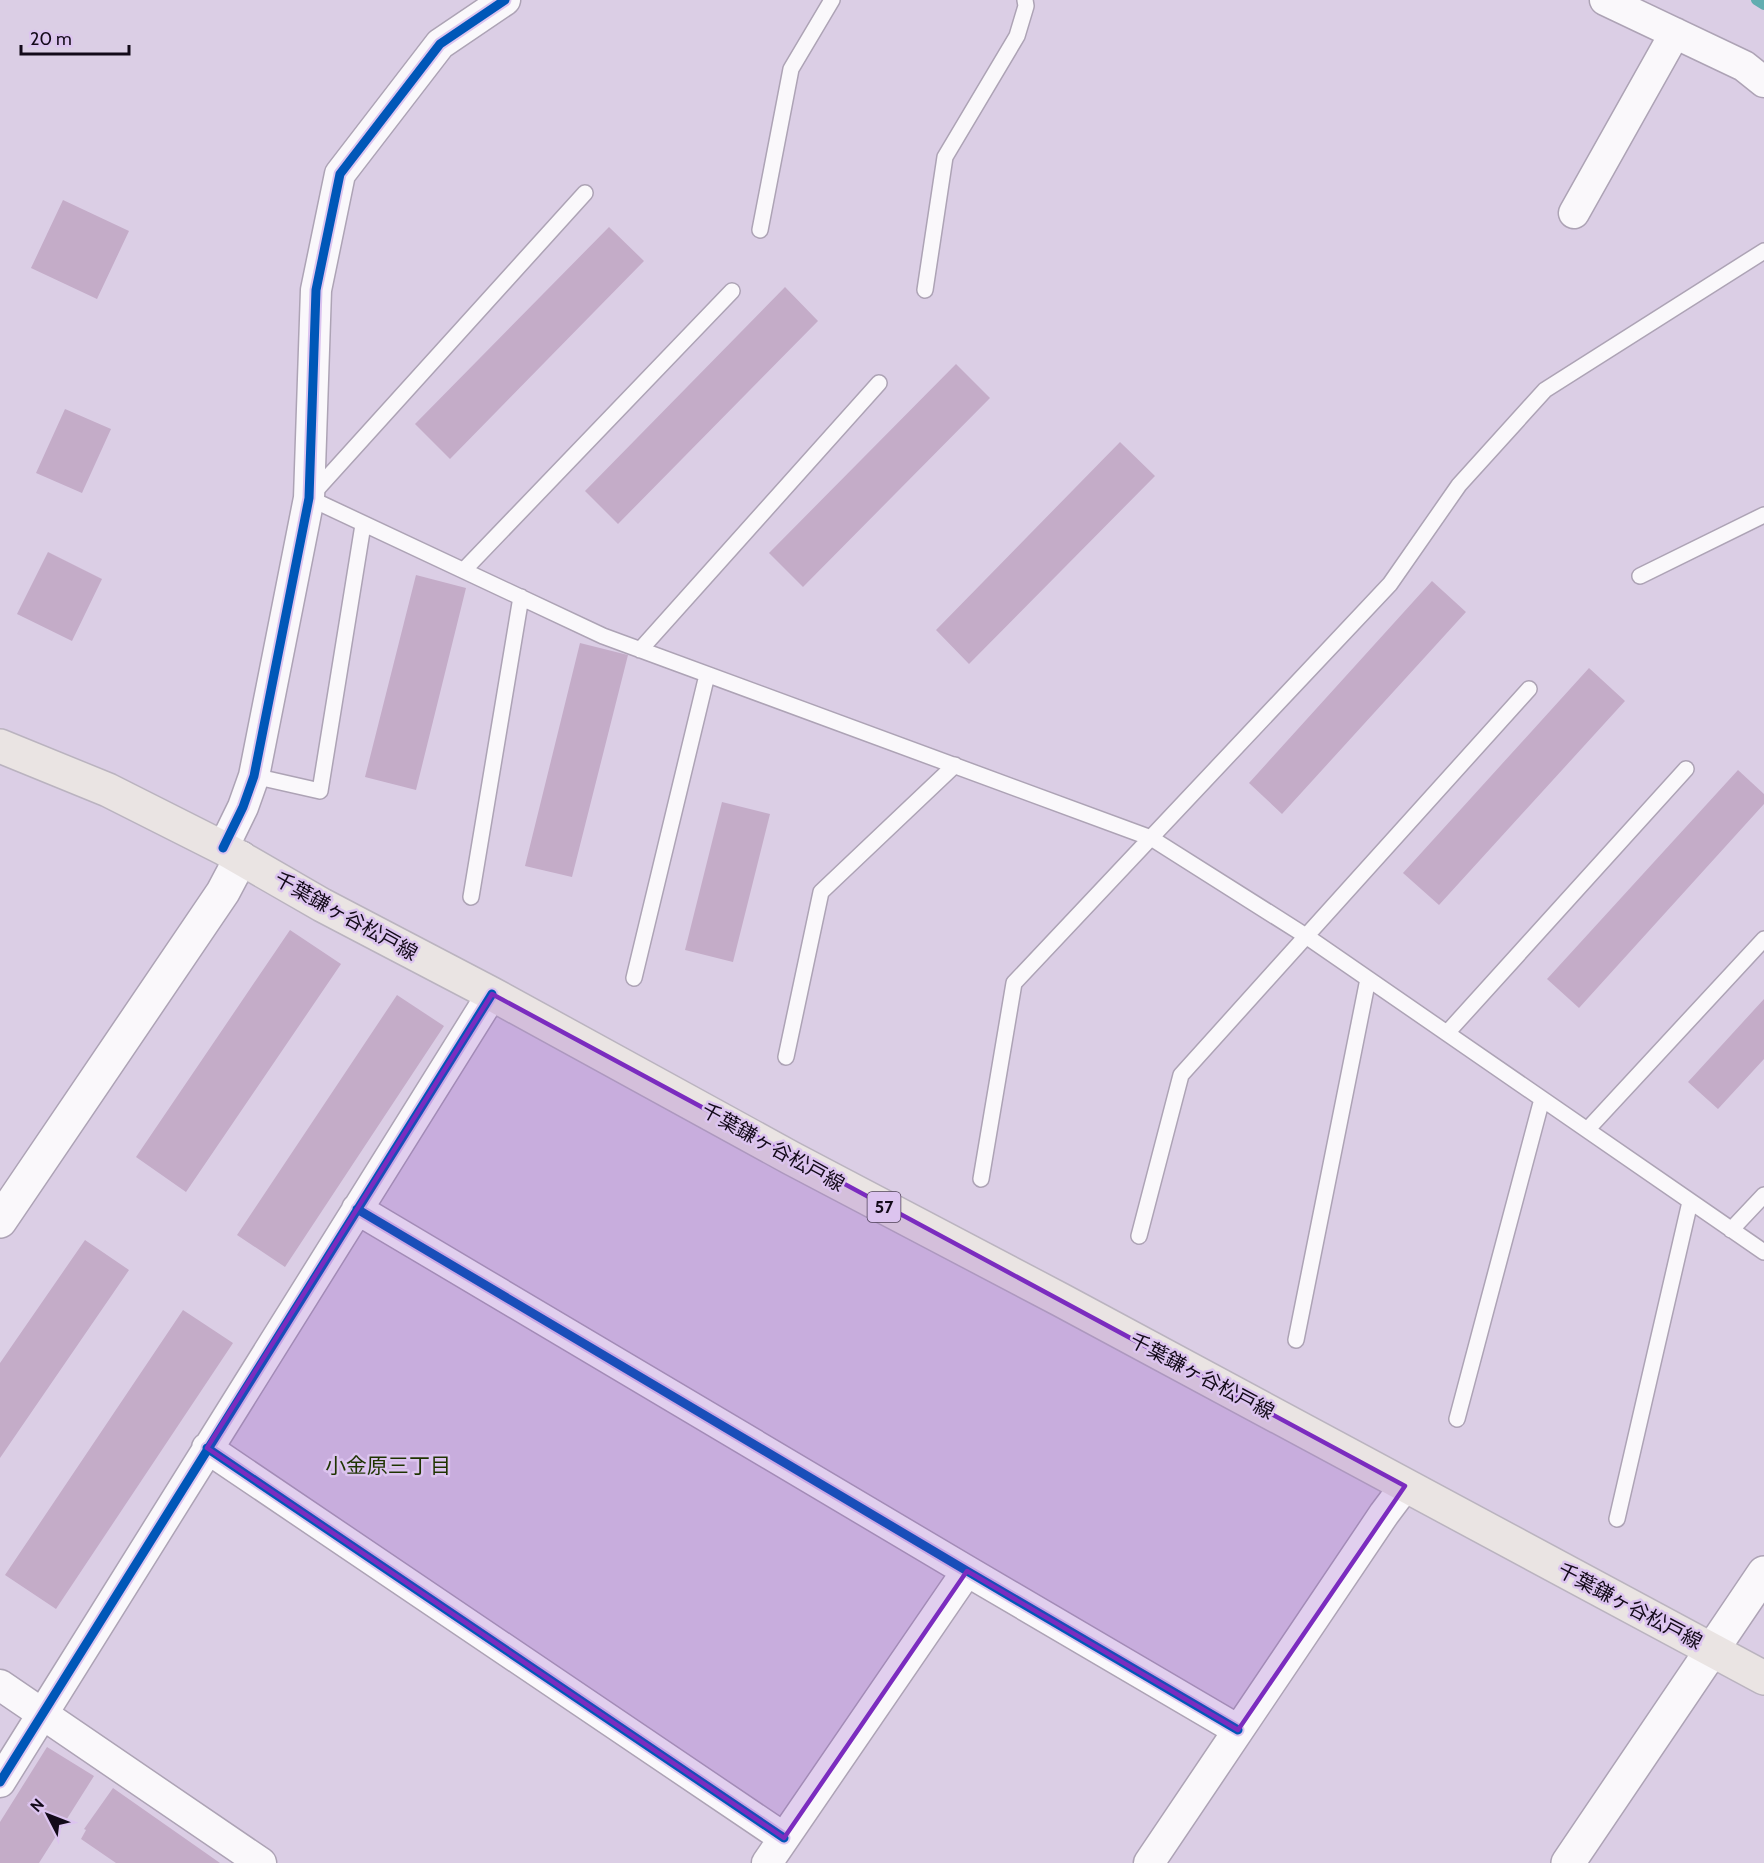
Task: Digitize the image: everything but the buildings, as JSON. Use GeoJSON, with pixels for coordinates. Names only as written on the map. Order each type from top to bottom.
{"type":"FeatureCollection","features":[{"type":"Feature","properties":{"kind":"main road","name":"千葉鎌ヶ谷松戸線"},"geometry":{"type":"LineString","coordinates":[[0,746],[108,790],[232,853],[791,1158],[1061,1300],[1764,1678]]}},
{"type":"Feature","properties":{"kind":"street"},"geometry":{"type":"LineString","coordinates":[[0,1221],[223,892],[243,807],[254,776],[309,498],[316,290],[340,174],[440,44],[505,0]]}},
{"type":"Feature","properties":{"kind":"street"},"geometry":{"type":"LineString","coordinates":[[1605,0],[1744,66],[1764,81]]}},
{"type":"Feature","properties":{"kind":"street"},"geometry":{"type":"LineString","coordinates":[[1574,213],[1675,33]]}},
{"type":"Feature","properties":{"kind":"street"},"geometry":{"type":"LineString","coordinates":[[0,1782],[492,994]]}},
{"type":"Feature","properties":{"kind":"street"},"geometry":{"type":"LineString","coordinates":[[357,1209],[967,1572],[1239,1730]]}},
{"type":"Feature","properties":{"kind":"street"},"geometry":{"type":"LineString","coordinates":[[207,1448],[784,1838]]}},
{"type":"Feature","properties":{"kind":"street"},"geometry":{"type":"LineString","coordinates":[[1149,1863],[1405,1486]]}},
{"type":"Feature","properties":{"kind":"street"},"geometry":{"type":"LineString","coordinates":[[767,1863],[967,1572]]}},
{"type":"Feature","properties":{"kind":"street"},"geometry":{"type":"LineString","coordinates":[[1568,1863],[1764,1573]]}},
{"type":"Feature","properties":{"kind":"street"},"geometry":{"type":"LineString","coordinates":[[0,1685],[261,1863]]}},
{"type":"Feature","properties":{"kind":"lane"},"geometry":{"type":"LineString","coordinates":[[759,230],[791,69],[832,0]]}},
{"type":"Feature","properties":{"kind":"lane"},"geometry":{"type":"LineString","coordinates":[[925,290],[945,157],[1017,36],[1026,6],[1025,0]]}},
{"type":"Feature","properties":{"kind":"lane"},"geometry":{"type":"LineString","coordinates":[[585,194],[309,498],[603,636],[1151,838],[1306,936],[1764,1252]]}},
{"type":"Feature","properties":{"kind":"lane"},"geometry":{"type":"LineString","coordinates":[[981,1179],[1014,983],[1390,584],[1459,485],[1545,390],[1764,251]]}},
{"type":"Feature","properties":{"kind":"lane"},"geometry":{"type":"LineString","coordinates":[[464,570],[732,291]]}},
{"type":"Feature","properties":{"kind":"lane"},"geometry":{"type":"LineString","coordinates":[[640,650],[879,383]]}},
{"type":"Feature","properties":{"kind":"lane"},"geometry":{"type":"LineString","coordinates":[[1640,576],[1764,515]]}},
{"type":"Feature","properties":{"kind":"lane"},"geometry":{"type":"LineString","coordinates":[[254,776],[320,791],[363,525]]}},
{"type":"Feature","properties":{"kind":"lane"},"geometry":{"type":"LineString","coordinates":[[471,897],[521,597]]}},
{"type":"Feature","properties":{"kind":"lane"},"geometry":{"type":"LineString","coordinates":[[634,978],[707,675]]}},
{"type":"Feature","properties":{"kind":"lane"},"geometry":{"type":"LineString","coordinates":[[1139,1236],[1181,1075],[1529,689]]}},
{"type":"Feature","properties":{"kind":"lane"},"geometry":{"type":"LineString","coordinates":[[786,1056],[821,892],[955,765]]}},
{"type":"Feature","properties":{"kind":"lane"},"geometry":{"type":"LineString","coordinates":[[1447,1033],[1686,769]]}},
{"type":"Feature","properties":{"kind":"lane"},"geometry":{"type":"LineString","coordinates":[[1587,1131],[1764,939]]}},
{"type":"Feature","properties":{"kind":"lane"},"geometry":{"type":"LineString","coordinates":[[1296,1340],[1368,979]]}},
{"type":"Feature","properties":{"kind":"lane"},"geometry":{"type":"LineString","coordinates":[[1457,1419],[1542,1099]]}},
{"type":"Feature","properties":{"kind":"lane"},"geometry":{"type":"LineString","coordinates":[[1731,1230],[1764,1195]]}},
{"type":"Feature","properties":{"kind":"lane"},"geometry":{"type":"LineString","coordinates":[[1617,1519],[1690,1202]]}},
{"type":"Feature","properties":{"kind":"highlighted area"},"geometry":{"type":"Polygon","coordinates":[[[492,994],[1405,1486],[1238,1730],[967,1571],[784,1838],[207,1448],[492,994]]]}},
{"type":"Feature","properties":{"kind":"waterway"},"geometry":{"type":"LineString","coordinates":[[1756,0],[1764,5]]}},
{"type":"Feature","properties":{"kind":"cycle path"},"geometry":{"type":"LineString","coordinates":[[223,848],[243,807],[254,776],[309,498],[316,290],[340,174],[440,44],[505,0]]}},
{"type":"Feature","properties":{"kind":"cycle path"},"geometry":{"type":"LineString","coordinates":[[0,1782],[492,994]]}},
{"type":"Feature","properties":{"kind":"cycle path"},"geometry":{"type":"LineString","coordinates":[[357,1209],[1238,1730]]}},
{"type":"Feature","properties":{"kind":"cycle path"},"geometry":{"type":"LineString","coordinates":[[207,1448],[784,1838]]}},
{"type":"Feature","properties":{"kind":"district","name":"小金原三丁目"},"geometry":{"type":"Point","coordinates":[388,1466]}}]}
